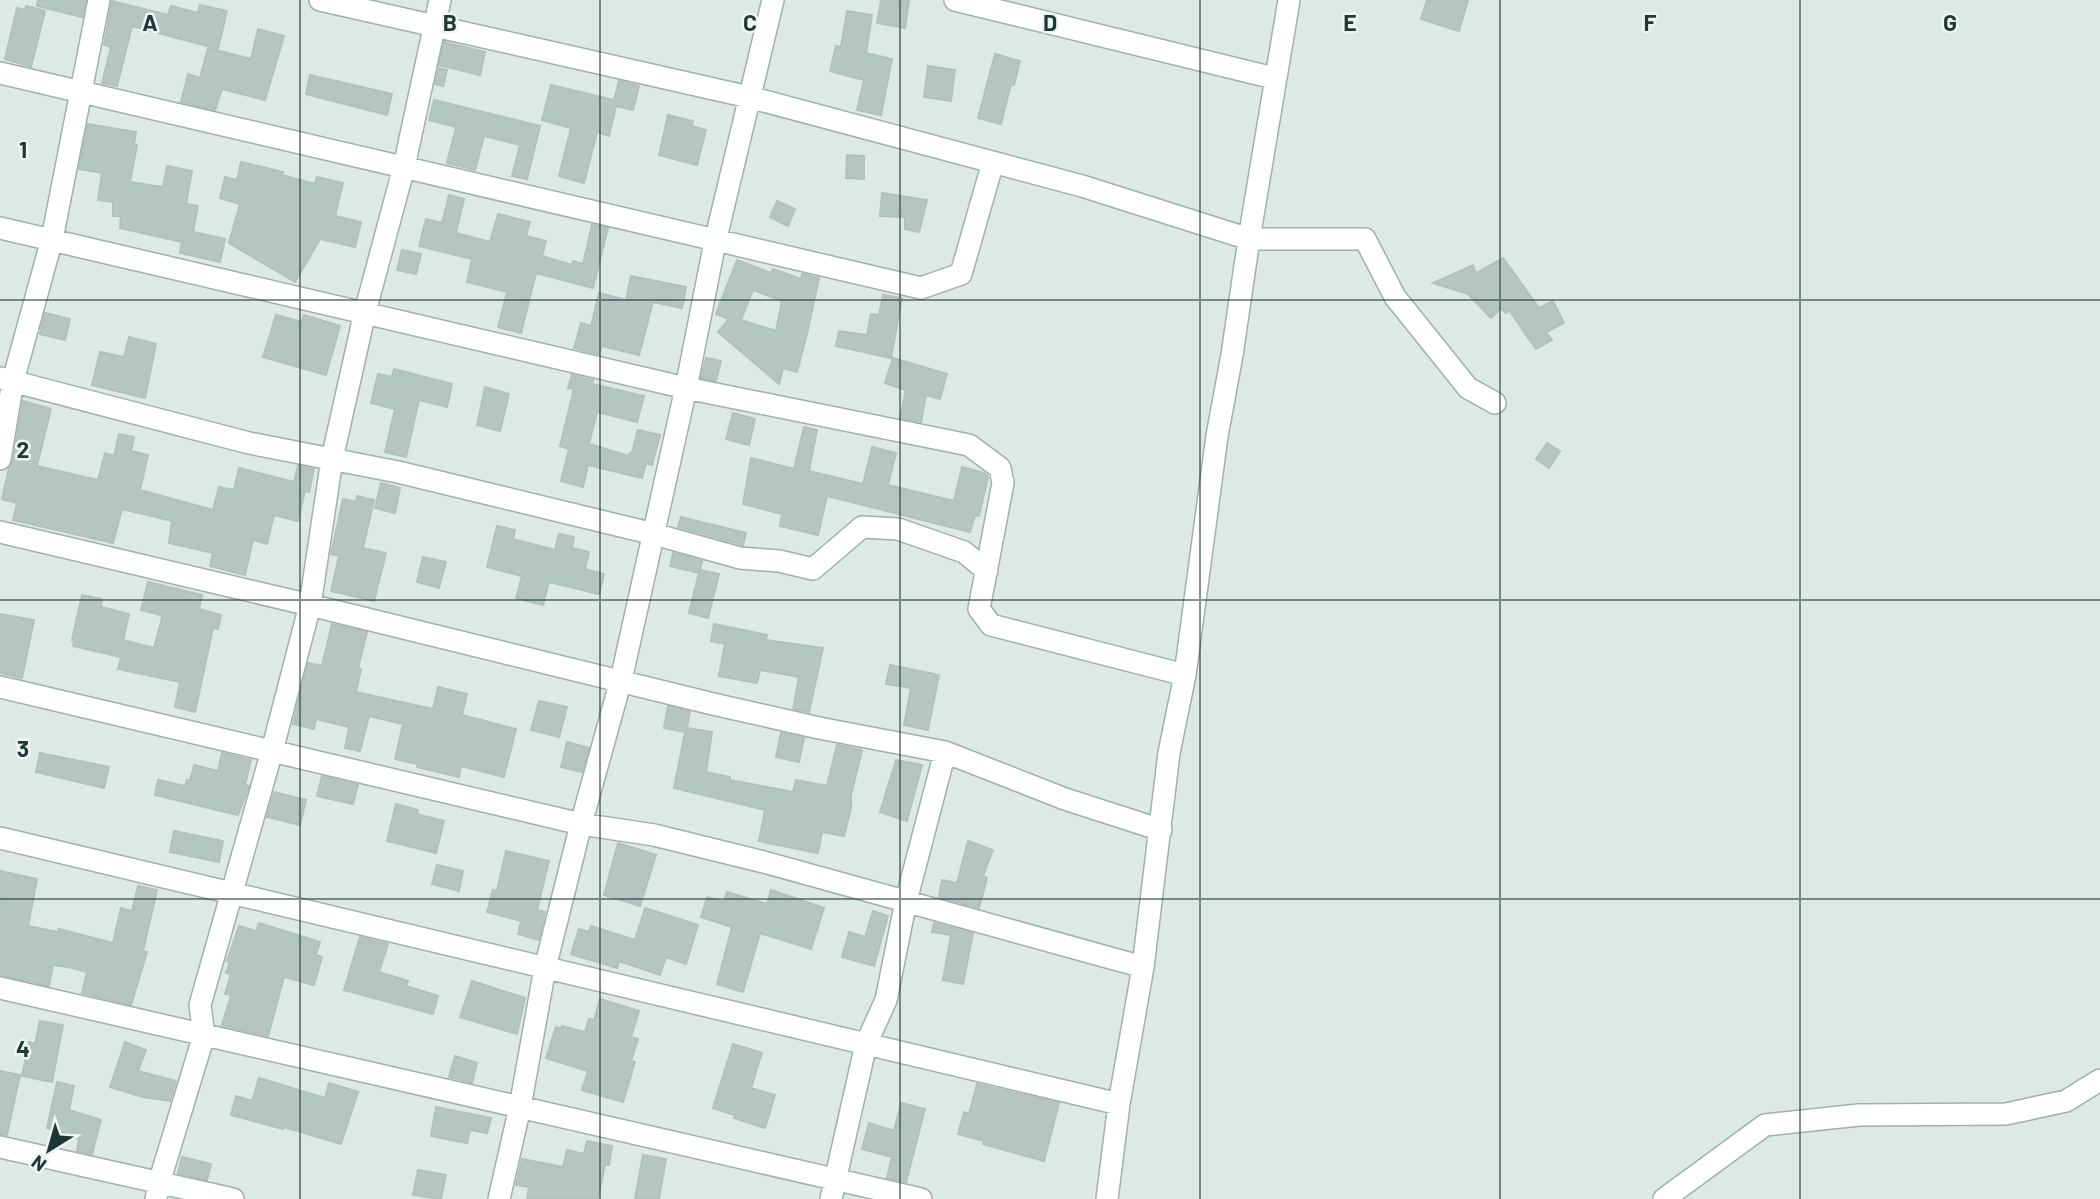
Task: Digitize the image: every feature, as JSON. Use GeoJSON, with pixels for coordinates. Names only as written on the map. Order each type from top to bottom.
{"type":"FeatureCollection","features":[{"type":"Feature","properties":{"kind":"street"},"geometry":{"type":"LineString","coordinates":[[0,459],[6,380],[52,239],[99,0]]}},
{"type":"Feature","properties":{"kind":"street"},"geometry":{"type":"LineString","coordinates":[[320,0],[749,97],[1082,186],[1249,239],[1365,239],[1395,297],[1468,388],[1495,403]]}},
{"type":"Feature","properties":{"kind":"street"},"geometry":{"type":"LineString","coordinates":[[158,1191],[204,1035],[200,1005],[233,893],[310,605],[332,459],[365,312],[404,167],[440,0]]}},
{"type":"Feature","properties":{"kind":"street"},"geometry":{"type":"LineString","coordinates":[[499,1199],[520,1107],[545,968],[621,680],[686,388],[715,242],[773,0]]}},
{"type":"Feature","properties":{"kind":"street"},"geometry":{"type":"LineString","coordinates":[[955,0],[1274,78]]}},
{"type":"Feature","properties":{"kind":"street"},"geometry":{"type":"LineString","coordinates":[[1107,1199],[1119,1104],[1143,967],[1169,753],[1185,675],[1217,436],[1289,0]]}},
{"type":"Feature","properties":{"kind":"street"},"geometry":{"type":"LineString","coordinates":[[0,73],[921,288],[961,274],[993,162]]}},
{"type":"Feature","properties":{"kind":"street"},"geometry":{"type":"LineString","coordinates":[[0,228],[686,388],[969,445],[1000,468],[1003,483],[979,609],[991,625],[1185,675]]}},
{"type":"Feature","properties":{"kind":"street"},"geometry":{"type":"LineString","coordinates":[[6,380],[249,443],[398,471],[740,558],[779,561],[813,569],[862,527],[898,529],[964,552],[987,571]]}},
{"type":"Feature","properties":{"kind":"street"},"geometry":{"type":"LineString","coordinates":[[0,533],[819,728],[945,752],[1065,799],[1161,830]]}},
{"type":"Feature","properties":{"kind":"street"},"geometry":{"type":"LineString","coordinates":[[0,687],[581,824],[654,835],[1143,967]]}},
{"type":"Feature","properties":{"kind":"street"},"geometry":{"type":"LineString","coordinates":[[834,1189],[866,1044],[886,1000],[906,901],[945,752]]}},
{"type":"Feature","properties":{"kind":"street"},"geometry":{"type":"LineString","coordinates":[[0,838],[1119,1104]]}},
{"type":"Feature","properties":{"kind":"street"},"geometry":{"type":"LineString","coordinates":[[0,988],[520,1107],[834,1189],[921,1199]]}},
{"type":"Feature","properties":{"kind":"street"},"geometry":{"type":"LineString","coordinates":[[1664,1199],[1765,1125],[1859,1115],[2006,1114],[2066,1101],[2100,1080]]}},
{"type":"Feature","properties":{"kind":"street"},"geometry":{"type":"LineString","coordinates":[[0,1147],[158,1191],[233,1199]]}},
{"type":"Feature","properties":{"kind":"building"},"geometry":{"type":"Polygon","coordinates":[[[38,0],[86,0],[82,17],[37,6],[38,0]]]}},
{"type":"Feature","properties":{"kind":"building"},"geometry":{"type":"Polygon","coordinates":[[[881,0],[909,0],[905,28],[877,23],[881,0]]]}},
{"type":"Feature","properties":{"kind":"building"},"geometry":{"type":"Polygon","coordinates":[[[1427,0],[1468,0],[1459,31],[1421,19],[1427,0]]]}},
{"type":"Feature","properties":{"kind":"building"},"geometry":{"type":"Polygon","coordinates":[[[112,1],[168,15],[171,6],[198,13],[200,5],[227,11],[218,49],[132,26],[117,86],[102,83],[111,47],[104,45],[112,1]]]}},
{"type":"Feature","properties":{"kind":"building"},"geometry":{"type":"Polygon","coordinates":[[[26,6],[45,11],[31,67],[5,59],[17,8],[25,10],[26,6]]]}},
{"type":"Feature","properties":{"kind":"building"},"geometry":{"type":"Polygon","coordinates":[[[847,11],[872,15],[866,53],[892,59],[881,115],[857,110],[864,80],[830,71],[836,46],[841,47],[847,11]]]}},
{"type":"Feature","properties":{"kind":"building"},"geometry":{"type":"Polygon","coordinates":[[[258,29],[284,36],[265,100],[222,89],[215,110],[181,102],[188,74],[200,78],[208,48],[251,59],[258,29]]]}},
{"type":"Feature","properties":{"kind":"building"},"geometry":{"type":"Polygon","coordinates":[[[444,42],[485,52],[480,75],[439,65],[444,42]]]}},
{"type":"Feature","properties":{"kind":"building"},"geometry":{"type":"Polygon","coordinates":[[[995,54],[1020,61],[1001,124],[978,118],[995,54]]]}},
{"type":"Feature","properties":{"kind":"building"},"geometry":{"type":"Polygon","coordinates":[[[928,66],[955,70],[951,101],[924,97],[928,66]]]}},
{"type":"Feature","properties":{"kind":"building"},"geometry":{"type":"Polygon","coordinates":[[[439,68],[447,70],[443,86],[435,84],[439,68]]]}},
{"type":"Feature","properties":{"kind":"building"},"geometry":{"type":"Polygon","coordinates":[[[310,75],[392,94],[387,115],[306,94],[310,75]]]}},
{"type":"Feature","properties":{"kind":"building"},"geometry":{"type":"Polygon","coordinates":[[[619,81],[639,86],[633,110],[616,106],[609,136],[597,132],[584,183],[559,176],[571,128],[542,120],[551,85],[614,100],[619,81]]]}},
{"type":"Feature","properties":{"kind":"building"},"geometry":{"type":"Polygon","coordinates":[[[434,100],[540,126],[527,179],[512,176],[520,145],[484,136],[475,170],[447,163],[456,127],[429,120],[434,100]]]}},
{"type":"Feature","properties":{"kind":"building"},"geometry":{"type":"Polygon","coordinates":[[[668,115],[693,121],[692,126],[706,130],[697,165],[659,155],[668,115]]]}},
{"type":"Feature","properties":{"kind":"building"},"geometry":{"type":"Polygon","coordinates":[[[88,124],[136,132],[134,144],[137,145],[130,182],[163,187],[167,166],[192,171],[186,204],[198,206],[193,232],[225,239],[220,262],[180,253],[182,242],[120,228],[121,216],[113,216],[113,202],[98,200],[102,173],[79,169],[88,124]]]}},
{"type":"Feature","properties":{"kind":"building"},"geometry":{"type":"Polygon","coordinates":[[[847,155],[864,156],[864,179],[846,178],[847,155]]]}},
{"type":"Feature","properties":{"kind":"building"},"geometry":{"type":"Polygon","coordinates":[[[241,162],[283,172],[282,175],[315,184],[317,177],[343,183],[335,216],[361,222],[355,247],[320,239],[295,282],[229,243],[240,204],[220,198],[225,177],[237,180],[241,162]]]}},
{"type":"Feature","properties":{"kind":"building"},"geometry":{"type":"Polygon","coordinates":[[[882,193],[927,200],[919,232],[905,229],[905,217],[880,216],[882,193]]]}},
{"type":"Feature","properties":{"kind":"building"},"geometry":{"type":"Polygon","coordinates":[[[449,195],[464,199],[456,233],[490,242],[498,214],[530,222],[526,236],[546,241],[542,256],[572,265],[573,261],[583,264],[592,225],[608,228],[593,288],[536,273],[521,333],[498,327],[507,292],[467,282],[472,259],[419,246],[426,219],[442,223],[449,195]]]}},
{"type":"Feature","properties":{"kind":"building"},"geometry":{"type":"Polygon","coordinates":[[[777,201],[795,209],[788,226],[770,217],[777,201]]]}},
{"type":"Feature","properties":{"kind":"building"},"geometry":{"type":"Polygon","coordinates":[[[402,250],[421,254],[416,274],[397,270],[402,250]]]}},
{"type":"Feature","properties":{"kind":"building"},"geometry":{"type":"Polygon","coordinates":[[[1503,258],[1539,308],[1553,301],[1564,323],[1546,332],[1552,340],[1536,349],[1509,310],[1506,313],[1501,308],[1491,318],[1468,294],[1433,283],[1473,265],[1476,273],[1503,258]]]}},
{"type":"Feature","properties":{"kind":"building"},"geometry":{"type":"Polygon","coordinates":[[[737,260],[771,273],[773,269],[801,279],[802,274],[819,278],[797,372],[783,368],[779,384],[718,332],[729,319],[716,314],[737,260]],[[753,290],[741,320],[776,331],[782,301],[753,290]]]}},
{"type":"Feature","properties":{"kind":"building"},"geometry":{"type":"Polygon","coordinates":[[[631,276],[686,287],[682,308],[653,302],[639,355],[602,346],[599,354],[574,348],[581,323],[591,326],[599,293],[626,300],[631,276]]]}},
{"type":"Feature","properties":{"kind":"building"},"geometry":{"type":"Polygon","coordinates":[[[883,295],[902,298],[891,358],[836,346],[839,331],[867,335],[871,314],[879,315],[883,295]]]}},
{"type":"Feature","properties":{"kind":"building"},"geometry":{"type":"Polygon","coordinates":[[[45,313],[70,319],[65,340],[40,334],[45,313]]]}},
{"type":"Feature","properties":{"kind":"building"},"geometry":{"type":"Polygon","coordinates":[[[276,315],[302,322],[304,315],[340,326],[326,375],[263,357],[276,315]]]}},
{"type":"Feature","properties":{"kind":"building"},"geometry":{"type":"Polygon","coordinates":[[[129,337],[156,344],[145,398],[92,385],[100,352],[124,357],[129,337]]]}},
{"type":"Feature","properties":{"kind":"building"},"geometry":{"type":"Polygon","coordinates":[[[706,358],[721,361],[716,381],[701,378],[706,358]]]}},
{"type":"Feature","properties":{"kind":"building"},"geometry":{"type":"Polygon","coordinates":[[[893,358],[947,374],[940,399],[926,395],[921,422],[900,418],[906,390],[885,383],[893,358]]]}},
{"type":"Feature","properties":{"kind":"building"},"geometry":{"type":"Polygon","coordinates":[[[394,369],[452,384],[447,407],[419,400],[406,457],[385,452],[395,409],[371,403],[378,374],[392,377],[394,369]]]}},
{"type":"Feature","properties":{"kind":"building"},"geometry":{"type":"Polygon","coordinates":[[[572,375],[593,380],[592,384],[644,396],[637,422],[597,412],[589,444],[629,456],[638,430],[660,435],[652,465],[646,463],[642,478],[588,465],[583,487],[561,481],[569,449],[560,446],[574,389],[568,388],[572,375]]]}},
{"type":"Feature","properties":{"kind":"building"},"geometry":{"type":"Polygon","coordinates":[[[485,387],[509,394],[500,431],[477,425],[485,387]]]}},
{"type":"Feature","properties":{"kind":"building"},"geometry":{"type":"Polygon","coordinates":[[[23,401],[51,409],[37,466],[98,480],[105,453],[114,456],[119,434],[134,437],[131,451],[148,455],[140,490],[213,510],[219,487],[234,490],[239,468],[294,482],[298,466],[314,469],[309,492],[305,491],[298,521],[274,515],[267,544],[253,540],[245,575],[210,566],[213,553],[169,543],[172,521],[122,509],[113,543],[13,520],[17,503],[2,499],[13,461],[23,401]]]}},
{"type":"Feature","properties":{"kind":"building"},"geometry":{"type":"Polygon","coordinates":[[[733,413],[755,419],[749,445],[726,439],[733,413]]]}},
{"type":"Feature","properties":{"kind":"building"},"geometry":{"type":"Polygon","coordinates":[[[804,427],[817,430],[809,471],[863,484],[872,447],[896,453],[888,485],[954,501],[962,467],[984,473],[988,477],[979,516],[975,515],[970,532],[827,496],[818,535],[780,526],[782,514],[743,504],[751,458],[794,469],[804,427]]]}},
{"type":"Feature","properties":{"kind":"building"},"geometry":{"type":"Polygon","coordinates":[[[1547,443],[1560,451],[1549,468],[1536,459],[1547,443]]]}},
{"type":"Feature","properties":{"kind":"building"},"geometry":{"type":"Polygon","coordinates":[[[381,483],[400,488],[395,513],[375,508],[381,483]]]}},
{"type":"Feature","properties":{"kind":"building"},"geometry":{"type":"Polygon","coordinates":[[[357,496],[374,500],[363,548],[386,553],[374,601],[331,591],[339,556],[331,554],[343,499],[356,502],[357,496]]]}},
{"type":"Feature","properties":{"kind":"building"},"geometry":{"type":"Polygon","coordinates":[[[681,517],[746,533],[743,545],[678,527],[681,517]]]}},
{"type":"Feature","properties":{"kind":"building"},"geometry":{"type":"Polygon","coordinates":[[[497,526],[515,530],[513,539],[555,550],[559,534],[574,537],[572,548],[589,552],[585,569],[604,574],[599,594],[549,582],[543,605],[516,598],[522,576],[487,567],[497,526]]]}},
{"type":"Feature","properties":{"kind":"building"},"geometry":{"type":"Polygon","coordinates":[[[673,553],[702,561],[700,570],[719,574],[708,618],[689,613],[699,573],[670,566],[673,553]]]}},
{"type":"Feature","properties":{"kind":"building"},"geometry":{"type":"Polygon","coordinates":[[[423,557],[446,562],[439,588],[417,582],[423,557]]]}},
{"type":"Feature","properties":{"kind":"building"},"geometry":{"type":"Polygon","coordinates":[[[148,582],[202,595],[199,609],[221,615],[218,629],[213,628],[195,712],[175,707],[180,682],[118,669],[121,657],[73,646],[82,595],[102,599],[101,607],[129,614],[123,640],[154,648],[162,618],[161,615],[141,610],[148,582]]]}},
{"type":"Feature","properties":{"kind":"building"},"geometry":{"type":"Polygon","coordinates":[[[0,614],[34,620],[22,678],[0,673],[0,614]]]}},
{"type":"Feature","properties":{"kind":"building"},"geometry":{"type":"Polygon","coordinates":[[[332,624],[367,632],[358,668],[361,669],[356,692],[433,709],[438,687],[467,694],[462,715],[516,729],[504,777],[461,766],[459,777],[395,759],[403,724],[369,716],[360,751],[345,748],[349,727],[316,719],[314,729],[293,724],[308,663],[322,666],[332,624]]]}},
{"type":"Feature","properties":{"kind":"building"},"geometry":{"type":"Polygon","coordinates":[[[714,624],[767,635],[766,640],[823,648],[809,712],[793,709],[799,677],[760,670],[757,683],[719,676],[725,644],[711,641],[714,624]]]}},
{"type":"Feature","properties":{"kind":"building"},"geometry":{"type":"Polygon","coordinates":[[[890,665],[939,675],[928,730],[904,725],[911,688],[886,684],[890,665]]]}},
{"type":"Feature","properties":{"kind":"building"},"geometry":{"type":"Polygon","coordinates":[[[539,701],[567,707],[559,737],[531,730],[539,701]]]}},
{"type":"Feature","properties":{"kind":"building"},"geometry":{"type":"Polygon","coordinates":[[[668,706],[690,712],[687,728],[712,732],[706,772],[730,777],[730,780],[793,792],[796,780],[827,786],[837,745],[862,750],[844,836],[822,832],[818,853],[759,841],[765,810],[674,788],[685,732],[664,728],[668,706]]]}},
{"type":"Feature","properties":{"kind":"building"},"geometry":{"type":"Polygon","coordinates":[[[781,733],[804,738],[799,762],[776,757],[781,733]]]}},
{"type":"Feature","properties":{"kind":"building"},"geometry":{"type":"Polygon","coordinates":[[[567,742],[589,748],[582,772],[561,767],[567,742]]]}},
{"type":"Feature","properties":{"kind":"building"},"geometry":{"type":"Polygon","coordinates":[[[40,753],[109,767],[104,788],[36,772],[40,753]]]}},
{"type":"Feature","properties":{"kind":"building"},"geometry":{"type":"Polygon","coordinates":[[[222,753],[251,760],[245,785],[249,786],[238,815],[155,795],[158,780],[185,786],[187,780],[190,781],[194,765],[218,771],[222,753]]]}},
{"type":"Feature","properties":{"kind":"building"},"geometry":{"type":"Polygon","coordinates":[[[896,760],[922,765],[907,821],[880,812],[896,760]]]}},
{"type":"Feature","properties":{"kind":"building"},"geometry":{"type":"Polygon","coordinates":[[[322,776],[358,785],[353,804],[317,796],[322,776]]]}},
{"type":"Feature","properties":{"kind":"building"},"geometry":{"type":"Polygon","coordinates":[[[274,792],[306,800],[300,825],[267,817],[274,792]]]}},
{"type":"Feature","properties":{"kind":"building"},"geometry":{"type":"Polygon","coordinates":[[[396,804],[418,810],[417,814],[444,821],[436,853],[387,841],[396,804]]]}},
{"type":"Feature","properties":{"kind":"building"},"geometry":{"type":"Polygon","coordinates":[[[174,831],[223,841],[219,862],[170,852],[174,831]]]}},
{"type":"Feature","properties":{"kind":"building"},"geometry":{"type":"Polygon","coordinates":[[[968,841],[993,850],[983,876],[987,878],[979,908],[939,897],[942,880],[957,883],[968,841]]]}},
{"type":"Feature","properties":{"kind":"building"},"geometry":{"type":"Polygon","coordinates":[[[618,843],[656,855],[640,906],[604,895],[618,843]]]}},
{"type":"Feature","properties":{"kind":"building"},"geometry":{"type":"Polygon","coordinates":[[[506,851],[549,861],[537,910],[545,912],[539,940],[518,934],[521,921],[487,912],[493,890],[497,891],[506,851]]]}},
{"type":"Feature","properties":{"kind":"building"},"geometry":{"type":"Polygon","coordinates":[[[437,865],[463,871],[459,891],[432,884],[437,865]]]}},
{"type":"Feature","properties":{"kind":"building"},"geometry":{"type":"Polygon","coordinates":[[[0,871],[37,879],[28,926],[58,932],[59,929],[113,943],[121,908],[132,911],[138,886],[157,890],[143,951],[147,952],[131,1005],[82,993],[87,972],[68,967],[53,965],[49,986],[0,975],[0,871]]]}},
{"type":"Feature","properties":{"kind":"building"},"geometry":{"type":"Polygon","coordinates":[[[771,890],[824,908],[811,949],[760,933],[743,992],[717,984],[732,927],[701,917],[707,897],[724,902],[727,892],[767,904],[771,890]]]}},
{"type":"Feature","properties":{"kind":"building"},"geometry":{"type":"Polygon","coordinates":[[[645,908],[698,925],[686,964],[666,957],[660,975],[619,961],[617,968],[571,954],[579,929],[589,932],[591,926],[635,940],[645,908]]]}},
{"type":"Feature","properties":{"kind":"building"},"geometry":{"type":"Polygon","coordinates":[[[873,911],[888,916],[874,966],[842,957],[849,932],[865,937],[873,911]]]}},
{"type":"Feature","properties":{"kind":"building"},"geometry":{"type":"Polygon","coordinates":[[[259,923],[320,942],[316,955],[322,957],[314,985],[284,977],[268,1036],[222,1025],[231,995],[225,994],[231,974],[226,973],[230,962],[227,961],[239,926],[256,931],[259,923]]]}},
{"type":"Feature","properties":{"kind":"building"},"geometry":{"type":"Polygon","coordinates":[[[934,923],[973,933],[963,984],[943,980],[951,935],[932,932],[934,923]]]}},
{"type":"Feature","properties":{"kind":"building"},"geometry":{"type":"Polygon","coordinates":[[[360,937],[388,944],[379,972],[408,981],[406,986],[438,996],[433,1014],[344,990],[360,937]]]}},
{"type":"Feature","properties":{"kind":"building"},"geometry":{"type":"Polygon","coordinates":[[[472,981],[525,998],[517,1034],[460,1017],[472,981]]]}},
{"type":"Feature","properties":{"kind":"building"},"geometry":{"type":"Polygon","coordinates":[[[600,999],[639,1011],[631,1037],[638,1039],[631,1061],[635,1062],[623,1102],[582,1090],[588,1071],[546,1058],[556,1027],[585,1032],[589,1019],[594,1020],[600,999]]]}},
{"type":"Feature","properties":{"kind":"building"},"geometry":{"type":"Polygon","coordinates":[[[40,1021],[63,1025],[52,1082],[22,1076],[29,1042],[35,1044],[40,1021]]]}},
{"type":"Feature","properties":{"kind":"building"},"geometry":{"type":"Polygon","coordinates":[[[125,1042],[146,1050],[138,1071],[176,1081],[170,1101],[143,1097],[110,1087],[125,1042]]]}},
{"type":"Feature","properties":{"kind":"building"},"geometry":{"type":"Polygon","coordinates":[[[733,1044],[762,1053],[751,1088],[775,1095],[765,1128],[713,1108],[733,1044]]]}},
{"type":"Feature","properties":{"kind":"building"},"geometry":{"type":"Polygon","coordinates":[[[455,1056],[477,1063],[472,1083],[449,1077],[455,1056]]]}},
{"type":"Feature","properties":{"kind":"building"},"geometry":{"type":"Polygon","coordinates":[[[0,1071],[20,1075],[7,1135],[0,1134],[0,1071]]]}},
{"type":"Feature","properties":{"kind":"building"},"geometry":{"type":"Polygon","coordinates":[[[259,1078],[325,1098],[329,1083],[358,1092],[341,1144],[231,1115],[236,1096],[252,1101],[259,1078]]]}},
{"type":"Feature","properties":{"kind":"building"},"geometry":{"type":"Polygon","coordinates":[[[57,1082],[74,1086],[69,1110],[101,1120],[92,1154],[77,1151],[79,1139],[47,1128],[57,1082]]]}},
{"type":"Feature","properties":{"kind":"building"},"geometry":{"type":"Polygon","coordinates":[[[977,1084],[1059,1103],[1044,1161],[958,1134],[964,1112],[969,1114],[977,1084]]]}},
{"type":"Feature","properties":{"kind":"building"},"geometry":{"type":"Polygon","coordinates":[[[901,1103],[925,1109],[906,1182],[887,1178],[892,1157],[862,1149],[869,1123],[894,1131],[901,1103]]]}},
{"type":"Feature","properties":{"kind":"building"},"geometry":{"type":"Polygon","coordinates":[[[436,1107],[491,1118],[487,1133],[470,1130],[467,1143],[431,1136],[436,1107]]]}},
{"type":"Feature","properties":{"kind":"building"},"geometry":{"type":"Polygon","coordinates":[[[587,1141],[612,1146],[598,1199],[527,1199],[529,1187],[516,1185],[522,1159],[563,1167],[567,1150],[584,1154],[587,1141]]]}},
{"type":"Feature","properties":{"kind":"building"},"geometry":{"type":"Polygon","coordinates":[[[643,1155],[666,1159],[659,1199],[635,1199],[643,1155]]]}},
{"type":"Feature","properties":{"kind":"building"},"geometry":{"type":"Polygon","coordinates":[[[182,1157],[211,1164],[207,1180],[178,1173],[182,1157]]]}},
{"type":"Feature","properties":{"kind":"building"},"geometry":{"type":"Polygon","coordinates":[[[418,1170],[446,1175],[441,1199],[413,1195],[418,1170]]]}}]}
